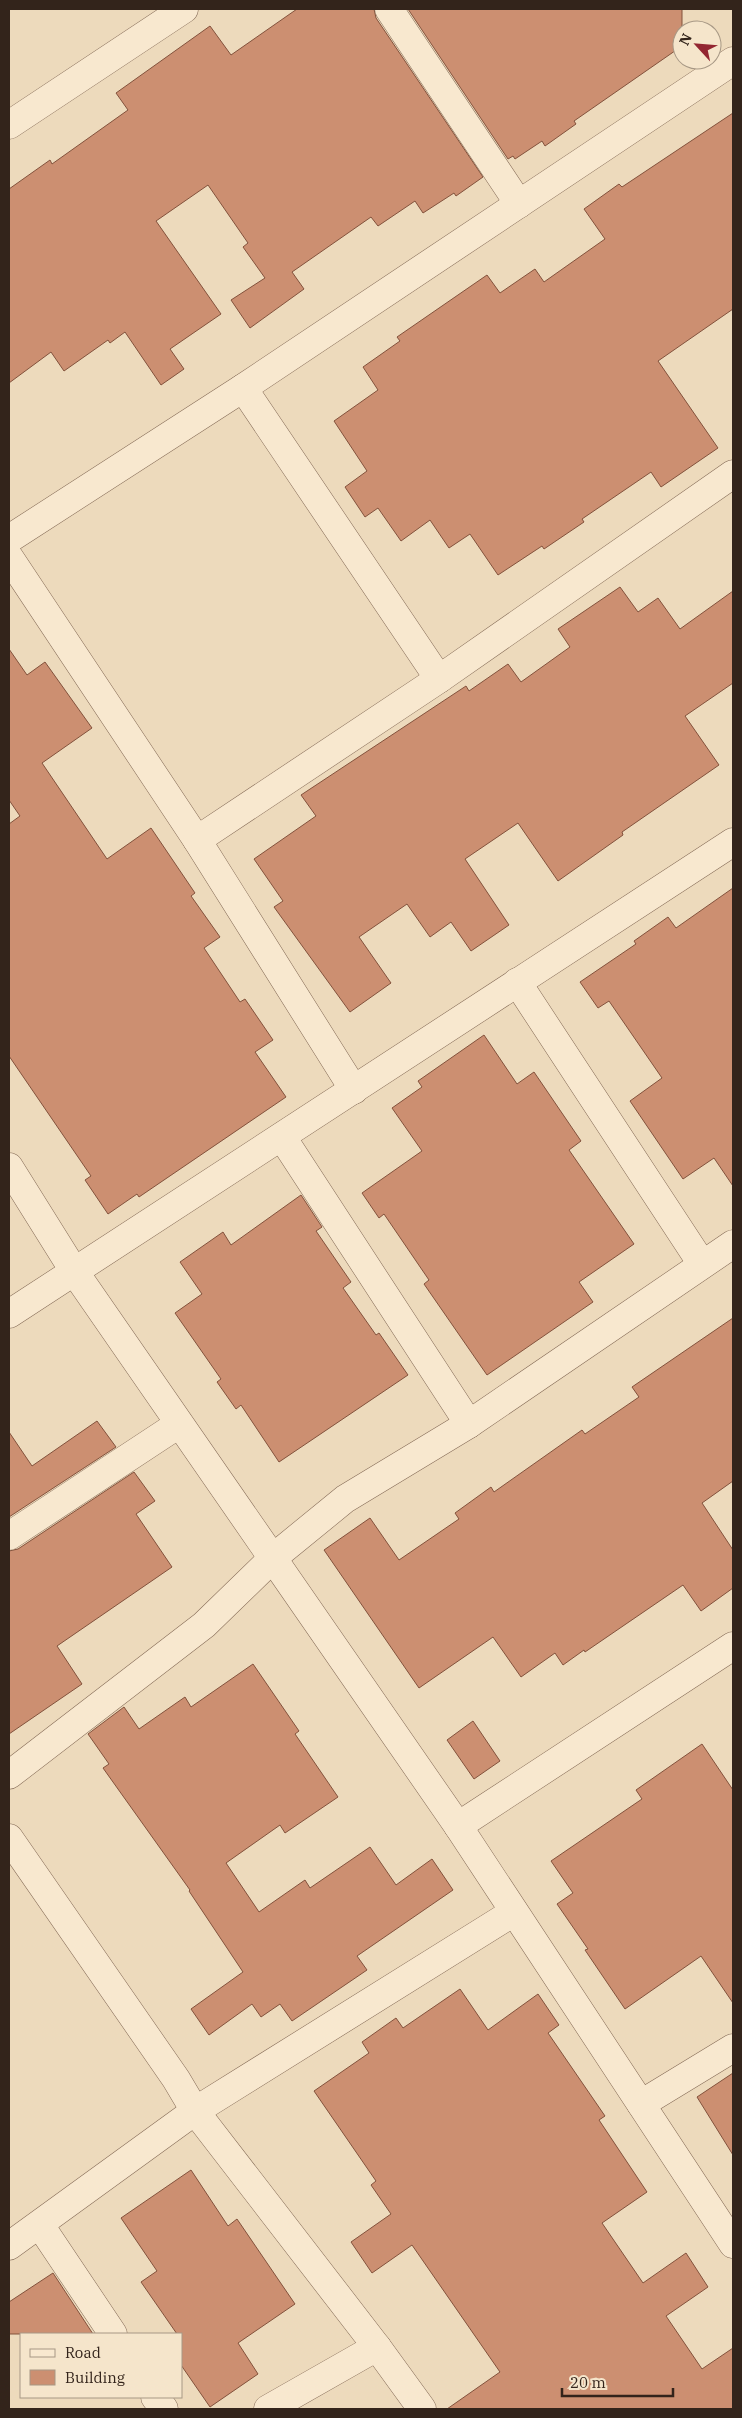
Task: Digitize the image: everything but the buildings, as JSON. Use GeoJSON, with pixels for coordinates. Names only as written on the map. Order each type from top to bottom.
{"type":"FeatureCollection","features":[{"type":"Feature","properties":{"kind":"street"},"geometry":{"type":"LineString","coordinates":[[9,125],[184,9]]}},
{"type":"Feature","properties":{"kind":"street"},"geometry":{"type":"LineString","coordinates":[[389,9],[519,204]]}},
{"type":"Feature","properties":{"kind":"street"},"geometry":{"type":"LineString","coordinates":[[9,539],[243,388],[733,62]]}},
{"type":"Feature","properties":{"kind":"street"},"geometry":{"type":"LineString","coordinates":[[243,388],[439,679]]}},
{"type":"Feature","properties":{"kind":"street"},"geometry":{"type":"LineString","coordinates":[[197,840],[439,679],[733,474]]}},
{"type":"Feature","properties":{"kind":"street"},"geometry":{"type":"LineString","coordinates":[[9,557],[197,840],[354,1090]]}},
{"type":"Feature","properties":{"kind":"street"},"geometry":{"type":"LineString","coordinates":[[9,1314],[733,842]]}},
{"type":"Feature","properties":{"kind":"street"},"geometry":{"type":"LineString","coordinates":[[517,982],[702,1264]]}},
{"type":"Feature","properties":{"kind":"street"},"geometry":{"type":"LineString","coordinates":[[282,1137],[469,1424]]}},
{"type":"Feature","properties":{"kind":"street"},"geometry":{"type":"LineString","coordinates":[[9,1167],[74,1271],[458,1826],[733,2244]]}},
{"type":"Feature","properties":{"kind":"street"},"geometry":{"type":"LineString","coordinates":[[9,1775],[204,1625],[274,1558],[345,1499],[469,1424],[733,1244]]}},
{"type":"Feature","properties":{"kind":"street"},"geometry":{"type":"LineString","coordinates":[[9,1536],[179,1424]]}},
{"type":"Feature","properties":{"kind":"street"},"geometry":{"type":"LineString","coordinates":[[458,1826],[733,1646]]}},
{"type":"Feature","properties":{"kind":"street"},"geometry":{"type":"LineString","coordinates":[[9,1838],[176,2079],[195,2111],[377,2347],[422,2409]]}},
{"type":"Feature","properties":{"kind":"street"},"geometry":{"type":"LineString","coordinates":[[9,2246],[195,2111],[514,1912]]}},
{"type":"Feature","properties":{"kind":"street"},"geometry":{"type":"LineString","coordinates":[[641,2104],[733,2048]]}},
{"type":"Feature","properties":{"kind":"street"},"geometry":{"type":"LineString","coordinates":[[40,2225],[112,2333]]}},
{"type":"Feature","properties":{"kind":"street"},"geometry":{"type":"LineString","coordinates":[[268,2409],[377,2347]]}},
{"type":"Feature","properties":{"kind":"street"},"geometry":{"type":"LineString","coordinates":[[157,2398],[164,2409]]}}]}
